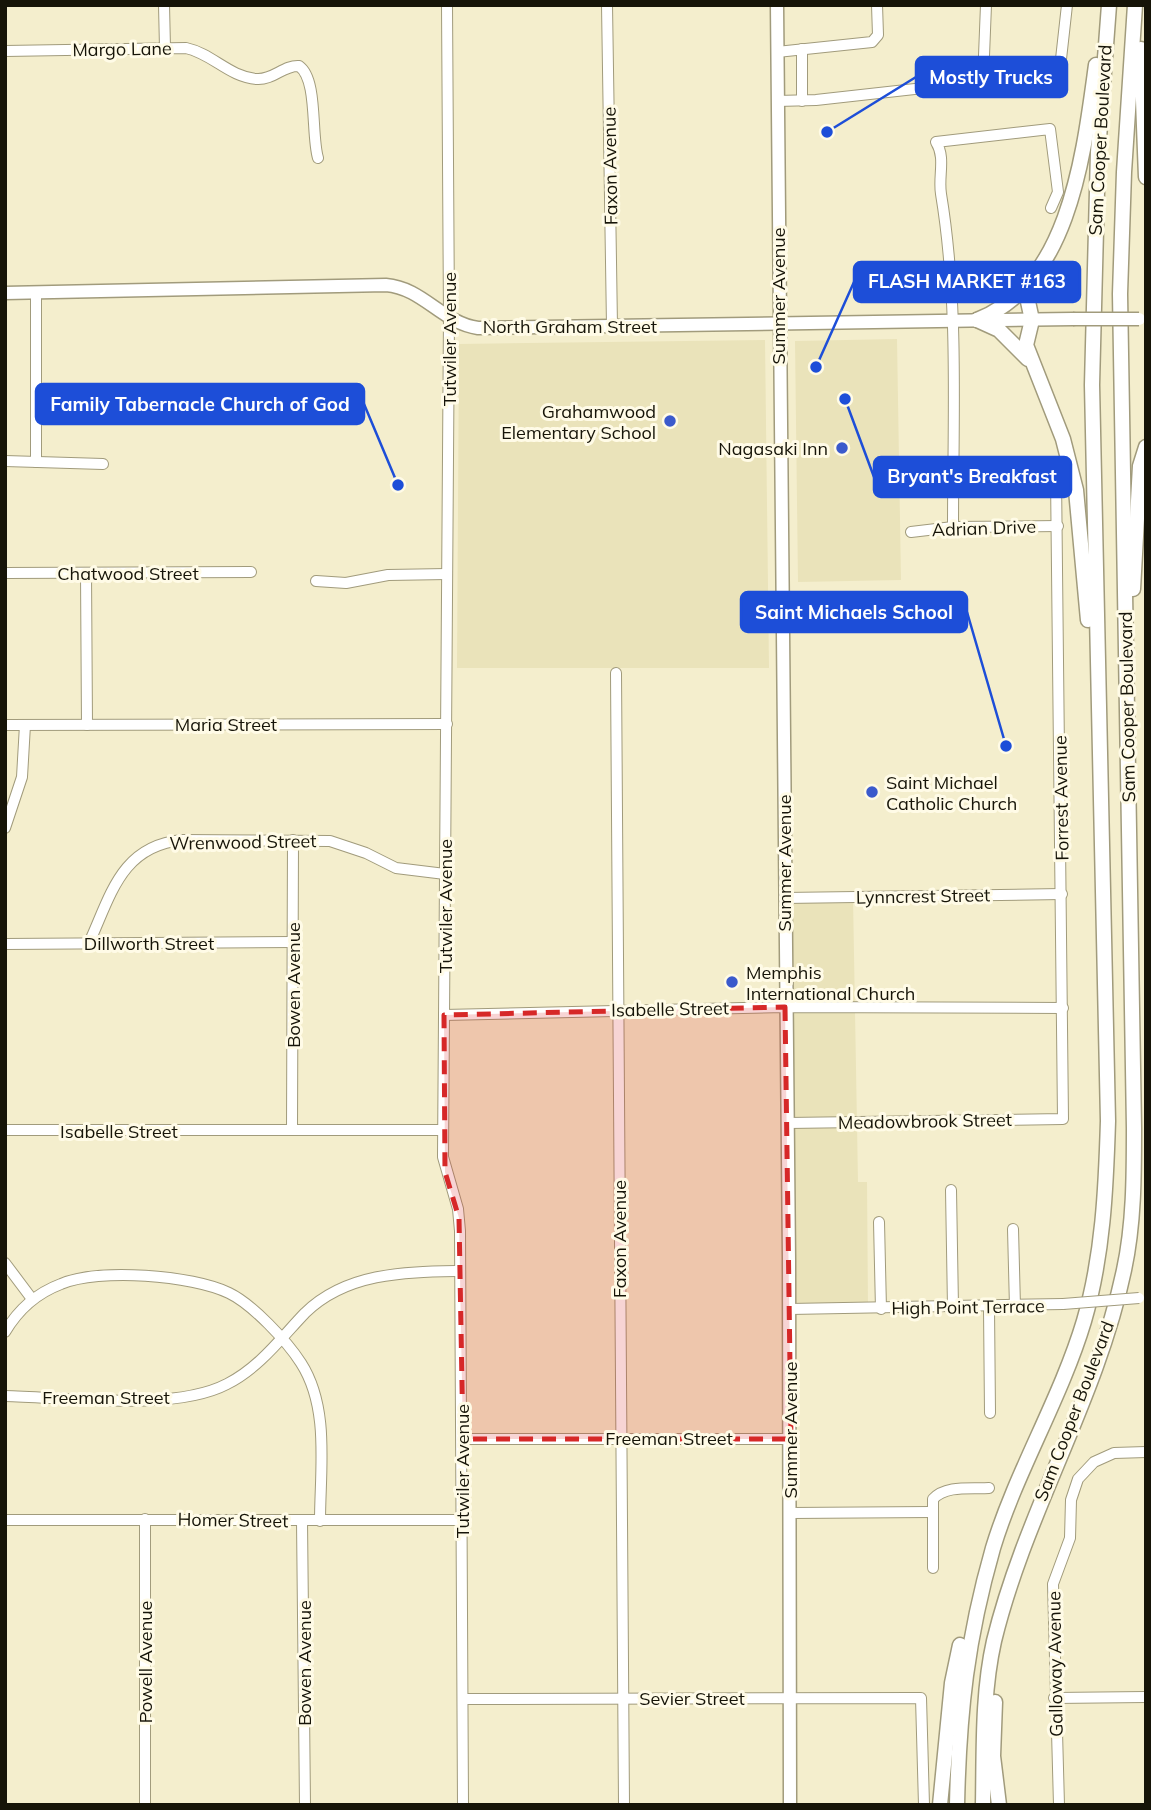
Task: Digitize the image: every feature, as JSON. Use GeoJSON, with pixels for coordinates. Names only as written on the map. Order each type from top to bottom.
{"type":"FeatureCollection","features":[{"type":"Feature","properties":{"kind":"highway"},"geometry":{"type":"LineString","coordinates":[[977,320],[1000,311],[1031,283],[1047,259],[1076,178],[1106,5]]}},
{"type":"Feature","properties":{"kind":"highway","name":"Sam Cooper Boulevard"},"geometry":{"type":"LineString","coordinates":[[957,1805],[959,1716],[969,1643],[994,1545],[1066,1372],[1084,1320],[1097,1267],[1105,1195],[1108,1121],[1092,304],[1106,5]]}},
{"type":"Feature","properties":{"kind":"highway","name":"Sam Cooper Boulevard"},"geometry":{"type":"LineString","coordinates":[[983,1805],[984,1721],[993,1644],[1008,1587],[1107,1330],[1124,1271],[1129,1240],[1134,1128],[1120,294],[1124,172],[1135,5]]}},
{"type":"Feature","properties":{"kind":"highway"},"geometry":{"type":"LineString","coordinates":[[1141,5],[1142,135],[1146,177]]}},
{"type":"Feature","properties":{"kind":"highway"},"geometry":{"type":"LineString","coordinates":[[1031,283],[1027,298],[1032,320],[1026,345],[1063,439],[1076,490],[1083,547],[1102,852]]}},
{"type":"Feature","properties":{"kind":"highway"},"geometry":{"type":"LineString","coordinates":[[977,320],[999,330],[1034,365]]}},
{"type":"Feature","properties":{"kind":"highway"},"geometry":{"type":"LineString","coordinates":[[1125,643],[1132,604],[1140,466],[1146,447]]}},
{"type":"Feature","properties":{"kind":"highway"},"geometry":{"type":"LineString","coordinates":[[940,1805],[951,1683],[966,1622],[994,1545]]}},
{"type":"Feature","properties":{"kind":"highway"},"geometry":{"type":"LineString","coordinates":[[999,1805],[993,1756],[994,1710],[1008,1587]]}},
{"type":"Feature","properties":{"kind":"main road","name":"Summer Avenue"},"geometry":{"type":"LineString","coordinates":[[777,5],[791,1439],[790,1805]]}},
{"type":"Feature","properties":{"kind":"main road","name":"North Graham Street"},"geometry":{"type":"LineString","coordinates":[[5,292],[386,285],[408,288],[449,317],[478,327],[1142,318]]}},
{"type":"Feature","properties":{"kind":"street"},"geometry":{"type":"LineString","coordinates":[[164,5],[165,48]]}},
{"type":"Feature","properties":{"kind":"street","name":"Tutwiler Avenue"},"geometry":{"type":"LineString","coordinates":[[447,5],[449,317],[443,1130],[445,1172],[459,1218],[463,1439],[463,1805]]}},
{"type":"Feature","properties":{"kind":"street","name":"Faxon Avenue"},"geometry":{"type":"LineString","coordinates":[[607,5],[612,326]]}},
{"type":"Feature","properties":{"kind":"street"},"geometry":{"type":"LineString","coordinates":[[777,52],[872,42],[878,35],[877,5]]}},
{"type":"Feature","properties":{"kind":"street"},"geometry":{"type":"LineString","coordinates":[[983,81],[986,5]]}},
{"type":"Feature","properties":{"kind":"street"},"geometry":{"type":"LineString","coordinates":[[777,101],[802,101],[1050,74],[1060,68],[1067,5]]}},
{"type":"Feature","properties":{"kind":"street","name":"Margo Lane"},"geometry":{"type":"LineString","coordinates":[[5,51],[165,48],[193,50],[229,72],[254,79],[266,78],[293,66],[303,68],[310,84],[313,139],[317,158]]}},
{"type":"Feature","properties":{"kind":"street"},"geometry":{"type":"LineString","coordinates":[[802,101],[807,49]]}},
{"type":"Feature","properties":{"kind":"street"},"geometry":{"type":"LineString","coordinates":[[953,527],[952,321],[946,214],[940,191],[941,151],[936,142],[1050,129],[1058,192],[1051,208]]}},
{"type":"Feature","properties":{"kind":"street"},"geometry":{"type":"LineString","coordinates":[[36,292],[36,462]]}},
{"type":"Feature","properties":{"kind":"street"},"geometry":{"type":"LineString","coordinates":[[5,461],[103,464]]}},
{"type":"Feature","properties":{"kind":"street","name":"Forrest Avenue"},"geometry":{"type":"LineString","coordinates":[[1056,477],[1063,1119]]}},
{"type":"Feature","properties":{"kind":"street","name":"Adrian Drive"},"geometry":{"type":"LineString","coordinates":[[911,532],[953,527],[1058,526]]}},
{"type":"Feature","properties":{"kind":"street","name":"Chatwood Street"},"geometry":{"type":"LineString","coordinates":[[5,573],[251,572]]}},
{"type":"Feature","properties":{"kind":"street"},"geometry":{"type":"LineString","coordinates":[[86,573],[86,725]]}},
{"type":"Feature","properties":{"kind":"street"},"geometry":{"type":"LineString","coordinates":[[316,581],[346,583],[388,575],[447,574]]}},
{"type":"Feature","properties":{"kind":"street","name":"Faxon Avenue"},"geometry":{"type":"LineString","coordinates":[[616,673],[624,1805]]}},
{"type":"Feature","properties":{"kind":"street","name":"Maria Street"},"geometry":{"type":"LineString","coordinates":[[5,725],[447,724]]}},
{"type":"Feature","properties":{"kind":"street"},"geometry":{"type":"LineString","coordinates":[[5,828],[22,777],[25,725]]}},
{"type":"Feature","properties":{"kind":"street","name":"Wrenwood Street"},"geometry":{"type":"LineString","coordinates":[[89,943],[124,869],[153,846],[182,840],[330,841],[366,853],[396,869],[445,874]]}},
{"type":"Feature","properties":{"kind":"street","name":"Bowen Avenue"},"geometry":{"type":"LineString","coordinates":[[292,1130],[293,840]]}},
{"type":"Feature","properties":{"kind":"street","name":"Lynncrest Street"},"geometry":{"type":"LineString","coordinates":[[784,898],[1062,894]]}},
{"type":"Feature","properties":{"kind":"street","name":"Dillworth Street"},"geometry":{"type":"LineString","coordinates":[[5,944],[293,942]]}},
{"type":"Feature","properties":{"kind":"street","name":"Isabelle Street"},"geometry":{"type":"LineString","coordinates":[[444,1015],[785,1007],[1063,1007]]}},
{"type":"Feature","properties":{"kind":"street","name":"Meadowbrook Street"},"geometry":{"type":"LineString","coordinates":[[788,1123],[1063,1119]]}},
{"type":"Feature","properties":{"kind":"street","name":"Isabelle Street"},"geometry":{"type":"LineString","coordinates":[[5,1130],[443,1130]]}},
{"type":"Feature","properties":{"kind":"street"},"geometry":{"type":"LineString","coordinates":[[951,1190],[953,1307]]}},
{"type":"Feature","properties":{"kind":"street"},"geometry":{"type":"LineString","coordinates":[[879,1222],[881,1309]]}},
{"type":"Feature","properties":{"kind":"street"},"geometry":{"type":"LineString","coordinates":[[1013,1229],[1015,1307]]}},
{"type":"Feature","properties":{"kind":"street"},"geometry":{"type":"LineString","coordinates":[[5,1263],[32,1299]]}},
{"type":"Feature","properties":{"kind":"street","name":"Freeman Street"},"geometry":{"type":"LineString","coordinates":[[5,1396],[162,1400],[195,1396],[226,1385],[254,1366],[308,1311],[332,1294],[367,1278],[404,1272],[460,1271]]}},
{"type":"Feature","properties":{"kind":"street"},"geometry":{"type":"LineString","coordinates":[[5,1332],[14,1317],[32,1299],[61,1283],[91,1277],[186,1278],[230,1293],[252,1308],[301,1363],[314,1390],[320,1423],[320,1521]]}},
{"type":"Feature","properties":{"kind":"street","name":"High Point Terrace"},"geometry":{"type":"LineString","coordinates":[[790,1309],[989,1308],[1142,1298]]}},
{"type":"Feature","properties":{"kind":"street"},"geometry":{"type":"LineString","coordinates":[[989,1308],[990,1413]]}},
{"type":"Feature","properties":{"kind":"street","name":"Freeman Street"},"geometry":{"type":"LineString","coordinates":[[463,1439],[791,1439]]}},
{"type":"Feature","properties":{"kind":"street","name":"Galloway Avenue"},"geometry":{"type":"LineString","coordinates":[[1059,1805],[1054,1584],[1070,1538],[1073,1489],[1085,1470],[1104,1457],[1123,1452],[1146,1452]]}},
{"type":"Feature","properties":{"kind":"street"},"geometry":{"type":"LineString","coordinates":[[933,1568],[933,1499],[940,1492],[989,1488]]}},
{"type":"Feature","properties":{"kind":"street"},"geometry":{"type":"LineString","coordinates":[[791,1513],[931,1512]]}},
{"type":"Feature","properties":{"kind":"street","name":"Powell Avenue"},"geometry":{"type":"LineString","coordinates":[[145,1519],[145,1805]]}},
{"type":"Feature","properties":{"kind":"street","name":"Homer Street"},"geometry":{"type":"LineString","coordinates":[[5,1520],[462,1520]]}},
{"type":"Feature","properties":{"kind":"street","name":"Bowen Avenue"},"geometry":{"type":"LineString","coordinates":[[302,1521],[305,1805]]}},
{"type":"Feature","properties":{"kind":"street"},"geometry":{"type":"LineString","coordinates":[[1055,1698],[1146,1697]]}},
{"type":"Feature","properties":{"kind":"street","name":"Sevier Street"},"geometry":{"type":"LineString","coordinates":[[463,1699],[921,1698],[924,1805]]}},
{"type":"Feature","properties":{"kind":"highlighted area"},"geometry":{"type":"Polygon","coordinates":[[[785,1007],[791,1439],[463,1439],[459,1218],[445,1172],[444,1015],[785,1007]]]}},
{"type":"Feature","properties":{"kind":"shaded area"},"geometry":{"type":"Polygon","coordinates":[[[897,339],[901,580],[798,582],[795,341],[897,339]]]}},
{"type":"Feature","properties":{"kind":"shaded area"},"geometry":{"type":"Polygon","coordinates":[[[765,340],[769,668],[457,668],[459,344],[765,340]]]}},
{"type":"Feature","properties":{"kind":"shaded area"},"geometry":{"type":"Polygon","coordinates":[[[853,897],[858,1182],[867,1182],[868,1308],[790,1309],[784,898],[853,897]]]}},
{"type":"Feature","properties":{"kind":"place","name":"Mostly Trucks"},"geometry":{"type":"Point","coordinates":[827,132]}},
{"type":"Feature","properties":{"kind":"place","name":"FLASH MARKET #163"},"geometry":{"type":"Point","coordinates":[816,367]}},
{"type":"Feature","properties":{"kind":"place","name":"Bryant's Breakfast"},"geometry":{"type":"Point","coordinates":[845,399]}},
{"type":"Feature","properties":{"kind":"place","name":"Grahamwood Elementary School"},"geometry":{"type":"Point","coordinates":[670,421]}},
{"type":"Feature","properties":{"kind":"place","name":"Nagasaki Inn"},"geometry":{"type":"Point","coordinates":[842,448]}},
{"type":"Feature","properties":{"kind":"place","name":"Family Tabernacle Church of God"},"geometry":{"type":"Point","coordinates":[398,485]}},
{"type":"Feature","properties":{"kind":"place","name":"Saint Michaels School"},"geometry":{"type":"Point","coordinates":[1006,746]}},
{"type":"Feature","properties":{"kind":"place","name":"Saint Michael Catholic Church"},"geometry":{"type":"Point","coordinates":[872,792]}},
{"type":"Feature","properties":{"kind":"place","name":"Memphis International Church"},"geometry":{"type":"Point","coordinates":[732,982]}}]}
